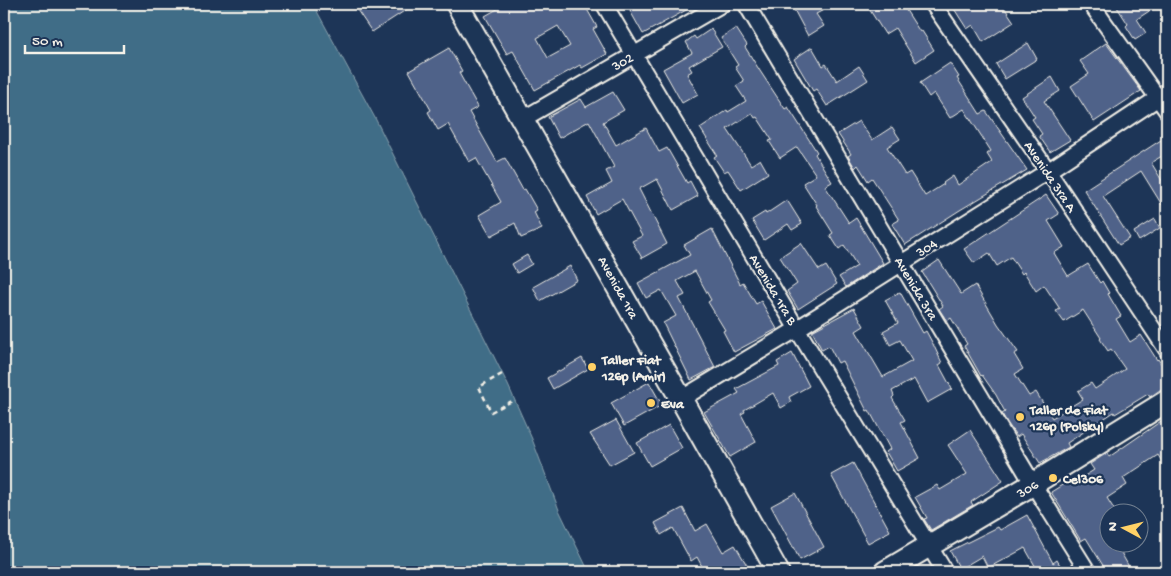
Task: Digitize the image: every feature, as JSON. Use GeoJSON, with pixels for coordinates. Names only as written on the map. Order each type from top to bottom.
{"type":"FeatureCollection","features":[{"type":"Feature","properties":{"kind":"street","name":"Avenida 1ra"},"geometry":{"type":"LineString","coordinates":[[457,4],[682,399],[778,572]]}},
{"type":"Feature","properties":{"kind":"street","name":"Avenida 1ra B"},"geometry":{"type":"LineString","coordinates":[[604,4],[797,329],[945,572]]}},
{"type":"Feature","properties":{"kind":"street","name":"302"},"geometry":{"type":"LineString","coordinates":[[523,119],[722,4]]}},
{"type":"Feature","properties":{"kind":"street","name":"Avenida 3ra"},"geometry":{"type":"LineString","coordinates":[[746,4],[1033,484],[1088,572]]}},
{"type":"Feature","properties":{"kind":"street","name":"Avenida 3ra A"},"geometry":{"type":"LineString","coordinates":[[933,4],[1048,171],[1167,350]]}},
{"type":"Feature","properties":{"kind":"street"},"geometry":{"type":"LineString","coordinates":[[1092,4],[1163,95],[1167,111]]}},
{"type":"Feature","properties":{"kind":"street","name":"304"},"geometry":{"type":"LineString","coordinates":[[682,399],[1048,171],[1163,95]]}},
{"type":"Feature","properties":{"kind":"street","name":"306"},"geometry":{"type":"LineString","coordinates":[[886,572],[930,547],[1167,401]]}},
{"type":"Feature","properties":{"kind":"path"},"geometry":{"type":"LineString","coordinates":[[502,374],[479,387],[491,412],[514,400]]}},
{"type":"Feature","properties":{"kind":"water"},"geometry":{"type":"Polygon","coordinates":[[[4,4],[313,4],[375,118],[508,385],[532,439],[559,510],[589,572],[4,572],[4,4]]]}},
{"type":"Feature","properties":{"kind":"building"},"geometry":{"type":"Polygon","coordinates":[[[353,4],[415,4],[372,32],[353,4]]]}},
{"type":"Feature","properties":{"kind":"building"},"geometry":{"type":"Polygon","coordinates":[[[506,4],[584,4],[597,27],[593,29],[607,54],[582,68],[580,65],[535,90],[513,51],[507,54],[485,16],[506,4]],[[558,26],[537,38],[548,58],[570,46],[558,26]]]}},
{"type":"Feature","properties":{"kind":"building"},"geometry":{"type":"Polygon","coordinates":[[[638,4],[697,4],[643,34],[629,9],[638,4]]]}},
{"type":"Feature","properties":{"kind":"building"},"geometry":{"type":"Polygon","coordinates":[[[791,4],[835,4],[816,14],[824,26],[808,36],[791,4]]]}},
{"type":"Feature","properties":{"kind":"building"},"geometry":{"type":"Polygon","coordinates":[[[866,4],[902,4],[934,50],[916,62],[895,28],[885,34],[866,4]]]}},
{"type":"Feature","properties":{"kind":"building"},"geometry":{"type":"Polygon","coordinates":[[[951,4],[1002,4],[1014,22],[983,42],[973,25],[967,29],[951,4]]]}},
{"type":"Feature","properties":{"kind":"building"},"geometry":{"type":"Polygon","coordinates":[[[1115,4],[1160,4],[1137,19],[1146,33],[1135,40],[1126,26],[1128,24],[1115,4]]]}},
{"type":"Feature","properties":{"kind":"building"},"geometry":{"type":"Polygon","coordinates":[[[736,28],[760,71],[785,109],[788,107],[817,152],[815,154],[832,182],[825,186],[849,223],[856,218],[883,263],[846,287],[839,277],[857,266],[844,245],[839,249],[830,235],[833,233],[803,183],[816,175],[797,147],[780,158],[769,141],[772,140],[757,117],[755,118],[752,113],[727,129],[751,165],[760,159],[768,173],[741,190],[728,170],[724,172],[714,157],[717,155],[700,128],[727,110],[728,112],[746,101],[736,86],[744,81],[735,67],[738,65],[721,38],[736,28]]]}},
{"type":"Feature","properties":{"kind":"building"},"geometry":{"type":"Polygon","coordinates":[[[711,29],[722,47],[689,66],[692,71],[687,74],[698,94],[682,103],[663,69],[692,53],[686,42],[694,36],[696,39],[711,29]]]}},
{"type":"Feature","properties":{"kind":"building"},"geometry":{"type":"Polygon","coordinates":[[[1028,43],[1037,59],[1005,79],[996,64],[1028,43]]]}},
{"type":"Feature","properties":{"kind":"building"},"geometry":{"type":"Polygon","coordinates":[[[1106,43],[1141,91],[1094,122],[1071,86],[1089,74],[1080,61],[1106,43]]]}},
{"type":"Feature","properties":{"kind":"building"},"geometry":{"type":"Polygon","coordinates":[[[812,47],[823,66],[826,64],[837,81],[859,66],[868,80],[827,106],[816,89],[813,91],[794,59],[812,47]]]}},
{"type":"Feature","properties":{"kind":"building"},"geometry":{"type":"Polygon","coordinates":[[[449,48],[462,71],[459,73],[478,107],[469,112],[497,162],[505,158],[523,190],[525,189],[537,210],[534,212],[542,229],[521,238],[515,223],[491,236],[479,215],[501,202],[476,158],[469,162],[448,124],[438,130],[428,112],[431,110],[409,71],[449,48]]]}},
{"type":"Feature","properties":{"kind":"building"},"geometry":{"type":"Polygon","coordinates":[[[950,63],[959,77],[957,78],[980,114],[986,111],[1027,170],[905,245],[892,224],[899,220],[872,178],[868,181],[858,165],[855,168],[848,156],[851,154],[838,134],[859,121],[872,140],[892,127],[900,139],[887,147],[905,175],[910,172],[925,196],[953,176],[958,185],[992,162],[987,154],[991,151],[964,109],[950,118],[934,93],[929,97],[920,83],[950,63]]]}},
{"type":"Feature","properties":{"kind":"building"},"geometry":{"type":"Polygon","coordinates":[[[1052,77],[1060,91],[1044,101],[1070,140],[1050,152],[1039,136],[1042,134],[1032,119],[1035,117],[1022,97],[1052,77]]]}},
{"type":"Feature","properties":{"kind":"building"},"geometry":{"type":"Polygon","coordinates":[[[613,92],[624,110],[603,122],[616,145],[646,128],[659,152],[667,148],[687,183],[690,181],[698,196],[673,210],[657,179],[639,189],[667,244],[642,258],[632,241],[642,236],[622,199],[596,214],[587,197],[612,183],[606,171],[614,167],[589,121],[559,138],[548,117],[581,99],[586,107],[613,92]]]}},
{"type":"Feature","properties":{"kind":"building"},"geometry":{"type":"Polygon","coordinates":[[[1161,140],[1167,153],[1152,162],[1152,164],[1167,189],[1167,213],[1141,171],[1103,196],[1130,238],[1119,245],[1084,190],[1161,140]]]}},
{"type":"Feature","properties":{"kind":"building"},"geometry":{"type":"Polygon","coordinates":[[[1046,195],[1059,214],[1048,221],[1064,247],[1054,253],[1068,276],[1088,264],[1109,293],[1121,316],[1116,319],[1130,342],[1141,335],[1167,373],[1167,385],[1150,397],[1148,394],[1115,414],[1114,412],[1067,443],[1069,447],[1040,463],[1021,434],[1017,437],[1008,424],[1002,414],[1005,412],[996,395],[981,376],[964,346],[967,344],[951,318],[947,321],[939,309],[943,306],[922,272],[939,260],[961,294],[975,285],[998,324],[1018,352],[1014,354],[1023,369],[1015,374],[1029,396],[1036,392],[1052,418],[1083,399],[1078,391],[1091,383],[1095,389],[1125,369],[1111,349],[1108,351],[1083,310],[1064,322],[1056,311],[1060,309],[1044,285],[1036,291],[1024,272],[1022,274],[1011,257],[997,266],[989,253],[974,263],[964,249],[1046,195]]]}},
{"type":"Feature","properties":{"kind":"building"},"geometry":{"type":"Polygon","coordinates":[[[787,200],[802,224],[792,230],[788,224],[764,240],[752,220],[765,212],[766,214],[787,200]]]}},
{"type":"Feature","properties":{"kind":"building"},"geometry":{"type":"Polygon","coordinates":[[[1155,219],[1160,228],[1139,241],[1134,232],[1155,219]]]}},
{"type":"Feature","properties":{"kind":"building"},"geometry":{"type":"Polygon","coordinates":[[[712,229],[740,284],[743,282],[756,304],[761,301],[777,329],[734,352],[723,331],[725,330],[708,302],[711,300],[695,271],[677,281],[685,295],[679,298],[715,367],[691,380],[663,323],[676,316],[661,290],[646,298],[638,283],[690,255],[684,245],[712,229]]]}},
{"type":"Feature","properties":{"kind":"building"},"geometry":{"type":"Polygon","coordinates":[[[801,243],[819,270],[826,266],[837,284],[798,309],[787,291],[797,284],[780,257],[801,243]]]}},
{"type":"Feature","properties":{"kind":"building"},"geometry":{"type":"Polygon","coordinates":[[[527,255],[532,264],[517,273],[512,264],[527,255]]]}},
{"type":"Feature","properties":{"kind":"building"},"geometry":{"type":"Polygon","coordinates":[[[570,266],[577,280],[540,301],[533,287],[570,266]]]}},
{"type":"Feature","properties":{"kind":"building"},"geometry":{"type":"Polygon","coordinates":[[[900,292],[923,333],[926,331],[933,344],[942,363],[939,365],[952,389],[927,403],[914,379],[892,391],[894,396],[892,398],[905,420],[901,422],[920,458],[897,471],[886,452],[890,449],[869,410],[867,411],[842,361],[838,363],[829,346],[822,350],[812,331],[854,308],[864,326],[856,331],[883,377],[912,361],[900,340],[890,345],[883,331],[898,323],[885,300],[900,292]]]}},
{"type":"Feature","properties":{"kind":"building"},"geometry":{"type":"Polygon","coordinates":[[[792,353],[809,386],[789,397],[791,402],[781,408],[773,393],[744,410],[745,412],[741,414],[756,442],[730,457],[704,412],[739,393],[736,389],[779,366],[777,362],[792,353]]]}},
{"type":"Feature","properties":{"kind":"building"},"geometry":{"type":"Polygon","coordinates":[[[582,358],[588,369],[553,389],[547,378],[582,358]]]}},
{"type":"Feature","properties":{"kind":"building"},"geometry":{"type":"Polygon","coordinates":[[[649,382],[662,405],[624,426],[611,403],[649,382]]]}},
{"type":"Feature","properties":{"kind":"building"},"geometry":{"type":"Polygon","coordinates":[[[1167,417],[1167,470],[1158,455],[1123,478],[1127,485],[1107,498],[1111,504],[1098,504],[1098,554],[1122,554],[1132,572],[1107,572],[1086,538],[1081,541],[1051,492],[1067,482],[1070,485],[1094,470],[1090,464],[1107,453],[1109,457],[1167,417]]]}},
{"type":"Feature","properties":{"kind":"building"},"geometry":{"type":"Polygon","coordinates":[[[616,420],[634,452],[610,465],[590,434],[616,420]]]}},
{"type":"Feature","properties":{"kind":"building"},"geometry":{"type":"Polygon","coordinates":[[[669,425],[682,448],[650,466],[637,443],[669,425]]]}},
{"type":"Feature","properties":{"kind":"building"},"geometry":{"type":"Polygon","coordinates":[[[970,430],[1003,481],[971,502],[973,505],[931,530],[924,519],[927,518],[915,497],[937,485],[940,490],[967,474],[948,445],[970,430]]]}},
{"type":"Feature","properties":{"kind":"building"},"geometry":{"type":"Polygon","coordinates":[[[853,463],[890,531],[868,543],[831,475],[853,463]]]}},
{"type":"Feature","properties":{"kind":"building"},"geometry":{"type":"Polygon","coordinates":[[[795,493],[824,547],[800,560],[771,506],[795,493]]]}},
{"type":"Feature","properties":{"kind":"building"},"geometry":{"type":"Polygon","coordinates":[[[683,508],[695,531],[707,524],[723,552],[735,545],[751,572],[705,572],[697,557],[691,561],[673,528],[661,535],[655,523],[683,508]]]}},
{"type":"Feature","properties":{"kind":"building"},"geometry":{"type":"Polygon","coordinates":[[[1027,515],[1053,563],[1057,560],[1064,572],[1036,572],[1038,571],[1025,548],[988,568],[982,556],[960,569],[950,551],[998,527],[1000,530],[1027,515]]]}},
{"type":"Feature","properties":{"kind":"place","name":"Taller Fiat 126p (Amir)"},"geometry":{"type":"Point","coordinates":[592,367]}},
{"type":"Feature","properties":{"kind":"place","name":"Eva"},"geometry":{"type":"Point","coordinates":[651,403]}},
{"type":"Feature","properties":{"kind":"place","name":"Taller de Fiat 126p (Polsky)"},"geometry":{"type":"Point","coordinates":[1020,417]}},
{"type":"Feature","properties":{"kind":"place","name":"Cel306"},"geometry":{"type":"Point","coordinates":[1053,478]}}]}
